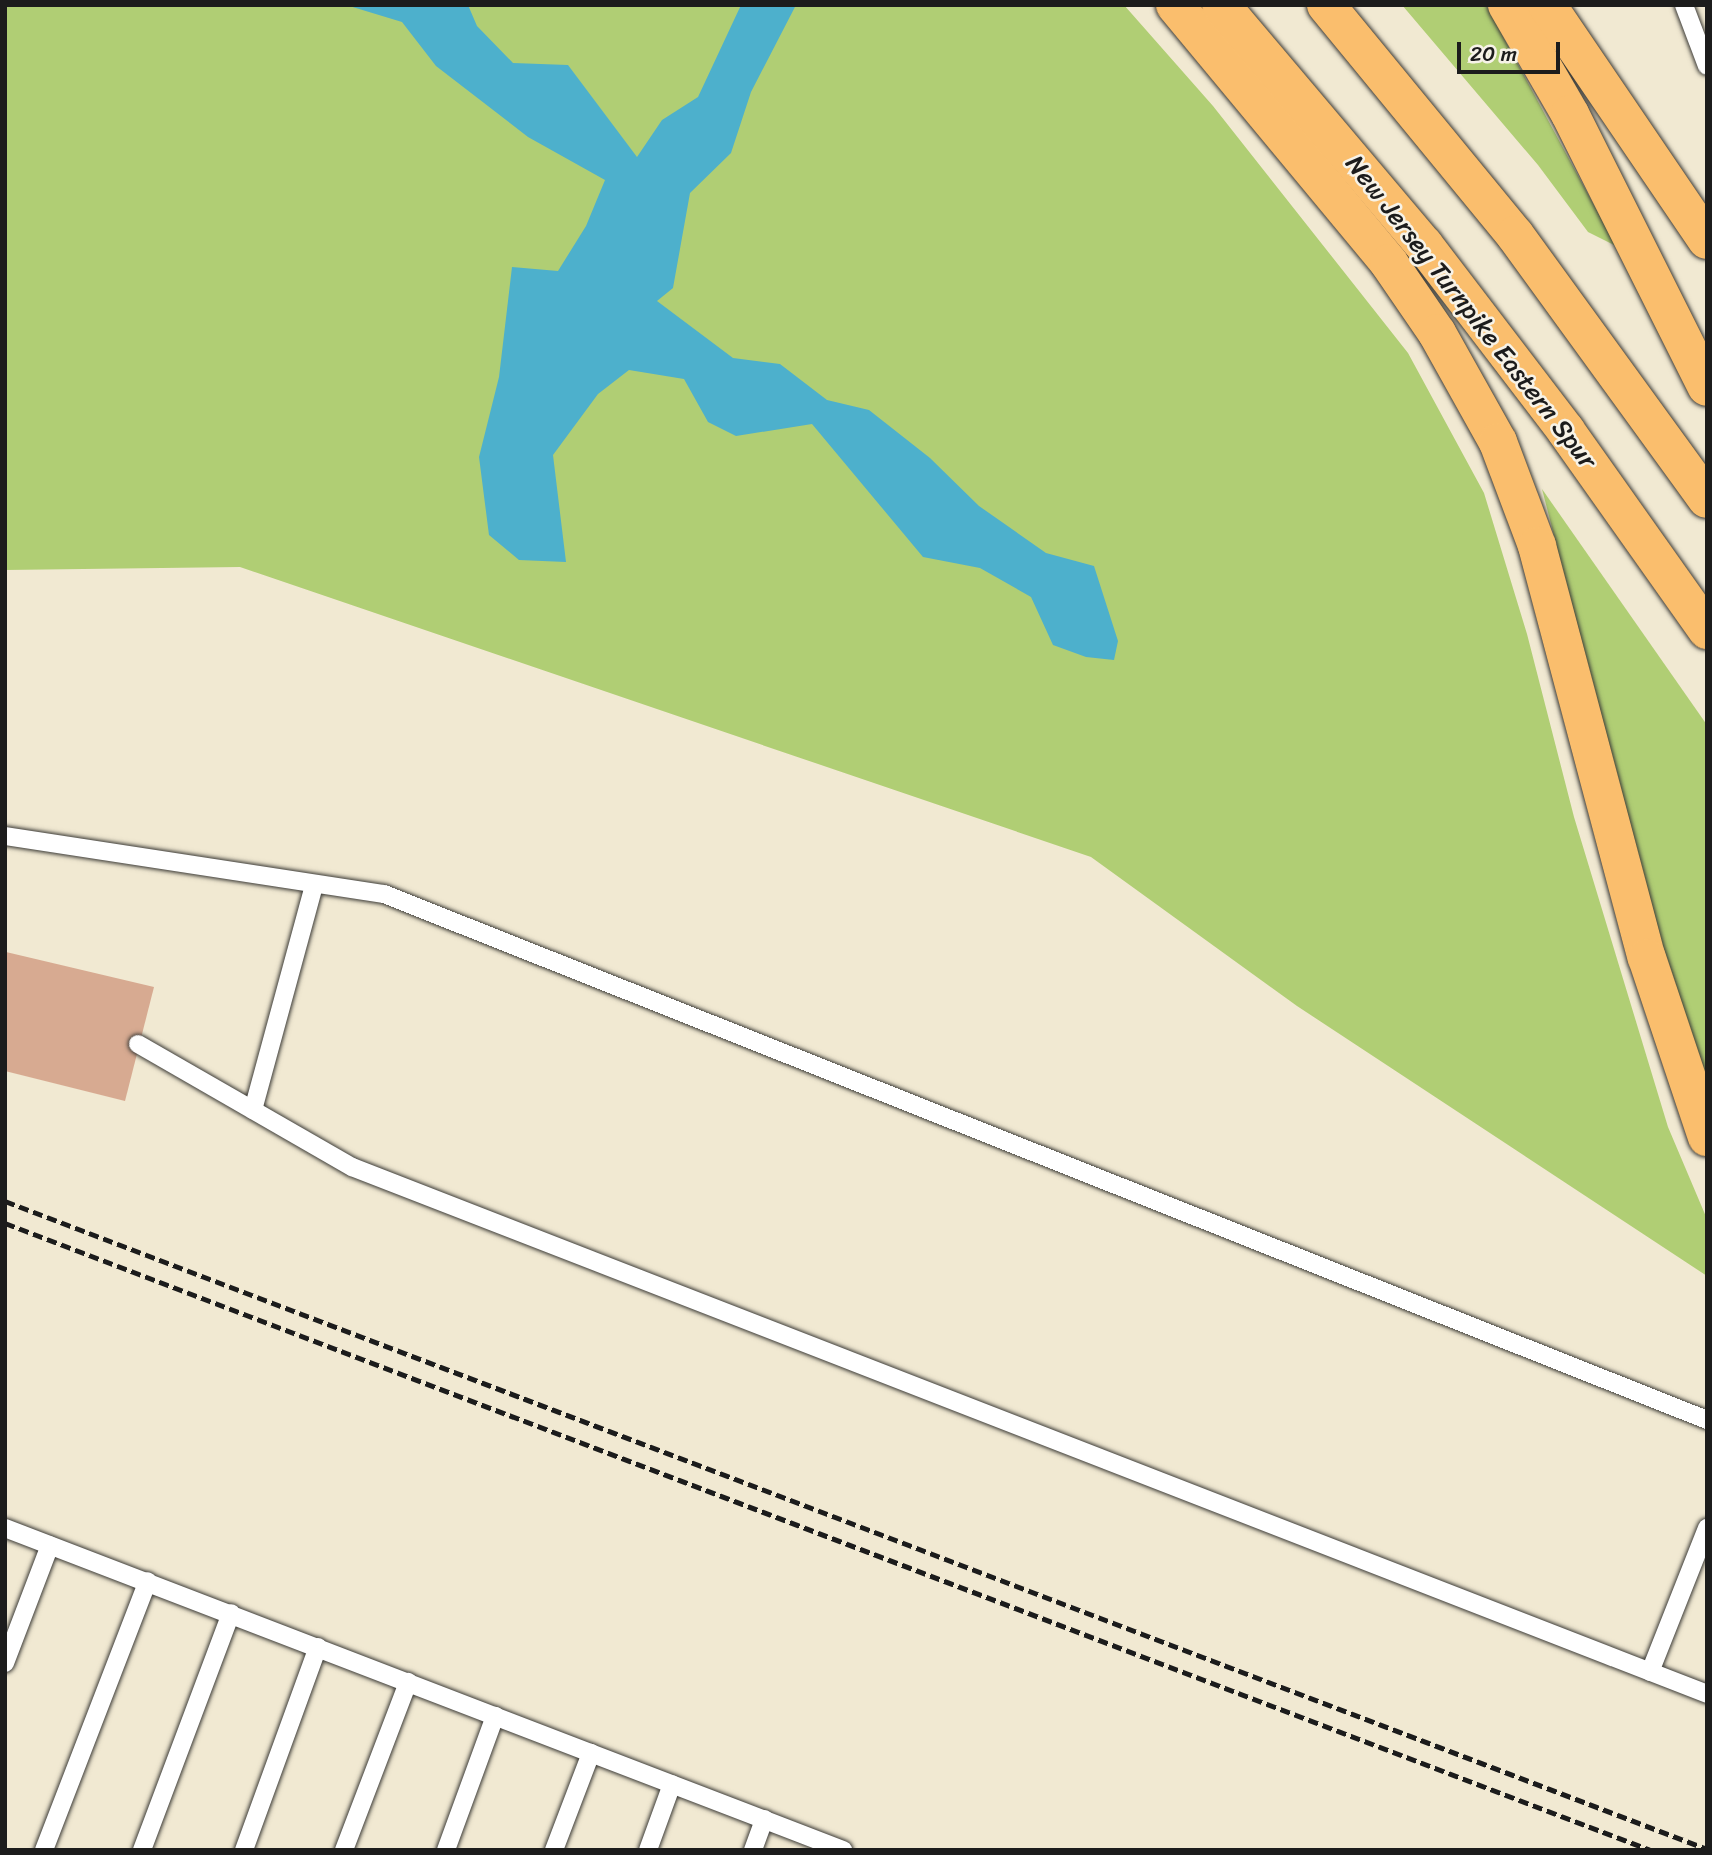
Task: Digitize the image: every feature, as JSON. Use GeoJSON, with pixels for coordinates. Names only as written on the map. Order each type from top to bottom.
{"type":"FeatureCollection","features":[{"type":"Feature","properties":{"kind":"highway"},"geometry":{"type":"LineString","coordinates":[[1175,5],[1389,263],[1460,370],[1498,442],[1536,546],[1650,968],[1707,1137]]}},
{"type":"Feature","properties":{"kind":"highway","name":"New Jersey Turnpike Eastern Spur"},"geometry":{"type":"LineString","coordinates":[[1221,5],[1424,245],[1566,431],[1707,630]]}},
{"type":"Feature","properties":{"kind":"highway"},"geometry":{"type":"LineString","coordinates":[[1326,5],[1515,235],[1707,499]]}},
{"type":"Feature","properties":{"kind":"highway"},"geometry":{"type":"LineString","coordinates":[[1507,5],[1570,114],[1707,387]]}},
{"type":"Feature","properties":{"kind":"highway"},"geometry":{"type":"LineString","coordinates":[[1547,5],[1585,56],[1707,240]]}},
{"type":"Feature","properties":{"kind":"highway"},"geometry":{"type":"LineString","coordinates":[[1585,56],[1707,192]]}},
{"type":"Feature","properties":{"kind":"lane"},"geometry":{"type":"LineString","coordinates":[[1684,5],[1707,66]]}},
{"type":"Feature","properties":{"kind":"lane"},"geometry":{"type":"LineString","coordinates":[[5,836],[384,894],[1707,1420]]}},
{"type":"Feature","properties":{"kind":"lane"},"geometry":{"type":"LineString","coordinates":[[253,1110],[314,885]]}},
{"type":"Feature","properties":{"kind":"lane"},"geometry":{"type":"LineString","coordinates":[[138,1044],[352,1167],[1707,1694]]}},
{"type":"Feature","properties":{"kind":"lane"},"geometry":{"type":"LineString","coordinates":[[5,1528],[844,1850]]}},
{"type":"Feature","properties":{"kind":"lane"},"geometry":{"type":"LineString","coordinates":[[1650,1672],[1707,1528]]}},
{"type":"Feature","properties":{"kind":"lane"},"geometry":{"type":"LineString","coordinates":[[5,1663],[50,1545]]}},
{"type":"Feature","properties":{"kind":"lane"},"geometry":{"type":"LineString","coordinates":[[44,1850],[148,1581]]}},
{"type":"Feature","properties":{"kind":"lane"},"geometry":{"type":"LineString","coordinates":[[142,1850],[231,1613]]}},
{"type":"Feature","properties":{"kind":"lane"},"geometry":{"type":"LineString","coordinates":[[244,1850],[318,1647]]}},
{"type":"Feature","properties":{"kind":"lane"},"geometry":{"type":"LineString","coordinates":[[344,1850],[408,1682]]}},
{"type":"Feature","properties":{"kind":"lane"},"geometry":{"type":"LineString","coordinates":[[446,1850],[495,1716]]}},
{"type":"Feature","properties":{"kind":"lane"},"geometry":{"type":"LineString","coordinates":[[554,1850],[591,1753]]}},
{"type":"Feature","properties":{"kind":"lane"},"geometry":{"type":"LineString","coordinates":[[648,1850],[671,1784]]}},
{"type":"Feature","properties":{"kind":"lane"},"geometry":{"type":"LineString","coordinates":[[753,1850],[764,1819]]}},
{"type":"Feature","properties":{"kind":"green space"},"geometry":{"type":"Polygon","coordinates":[[[5,5],[1124,5],[1213,106],[1408,353],[1484,493],[1527,634],[1574,817],[1668,1127],[1707,1219],[1707,1276],[1297,1006],[1091,857],[240,567],[5,570],[5,5]]]}},
{"type":"Feature","properties":{"kind":"green space"},"geometry":{"type":"Polygon","coordinates":[[[1402,5],[1486,5],[1616,246],[1588,232],[1538,165],[1402,5]]]}},
{"type":"Feature","properties":{"kind":"green space"},"geometry":{"type":"Polygon","coordinates":[[[1542,489],[1707,725],[1707,1081],[1655,926],[1542,489]]]}},
{"type":"Feature","properties":{"kind":"water"},"geometry":{"type":"Polygon","coordinates":[[[346,5],[468,5],[477,26],[513,63],[568,65],[637,157],[662,120],[698,97],[741,5],[796,5],[751,92],[731,153],[690,193],[673,288],[657,301],[733,358],[780,364],[827,400],[869,410],[930,458],[979,506],[1046,553],[1094,566],[1118,641],[1114,660],[1086,657],[1053,645],[1031,597],[980,568],[923,557],[812,424],[736,436],[708,422],[684,379],[629,370],[598,394],[553,455],[566,562],[519,560],[489,535],[479,457],[499,377],[512,267],[558,271],[586,226],[605,180],[528,137],[436,66],[402,22],[346,5]]]}},
{"type":"Feature","properties":{"kind":"building"},"geometry":{"type":"Polygon","coordinates":[[[6,952],[154,987],[125,1101],[5,1071],[6,952]]]}},
{"type":"Feature","properties":{"kind":"railway"},"geometry":{"type":"LineString","coordinates":[[5,1201],[1707,1849]]}},
{"type":"Feature","properties":{"kind":"railway"},"geometry":{"type":"LineString","coordinates":[[5,1223],[1650,1850]]}}]}
